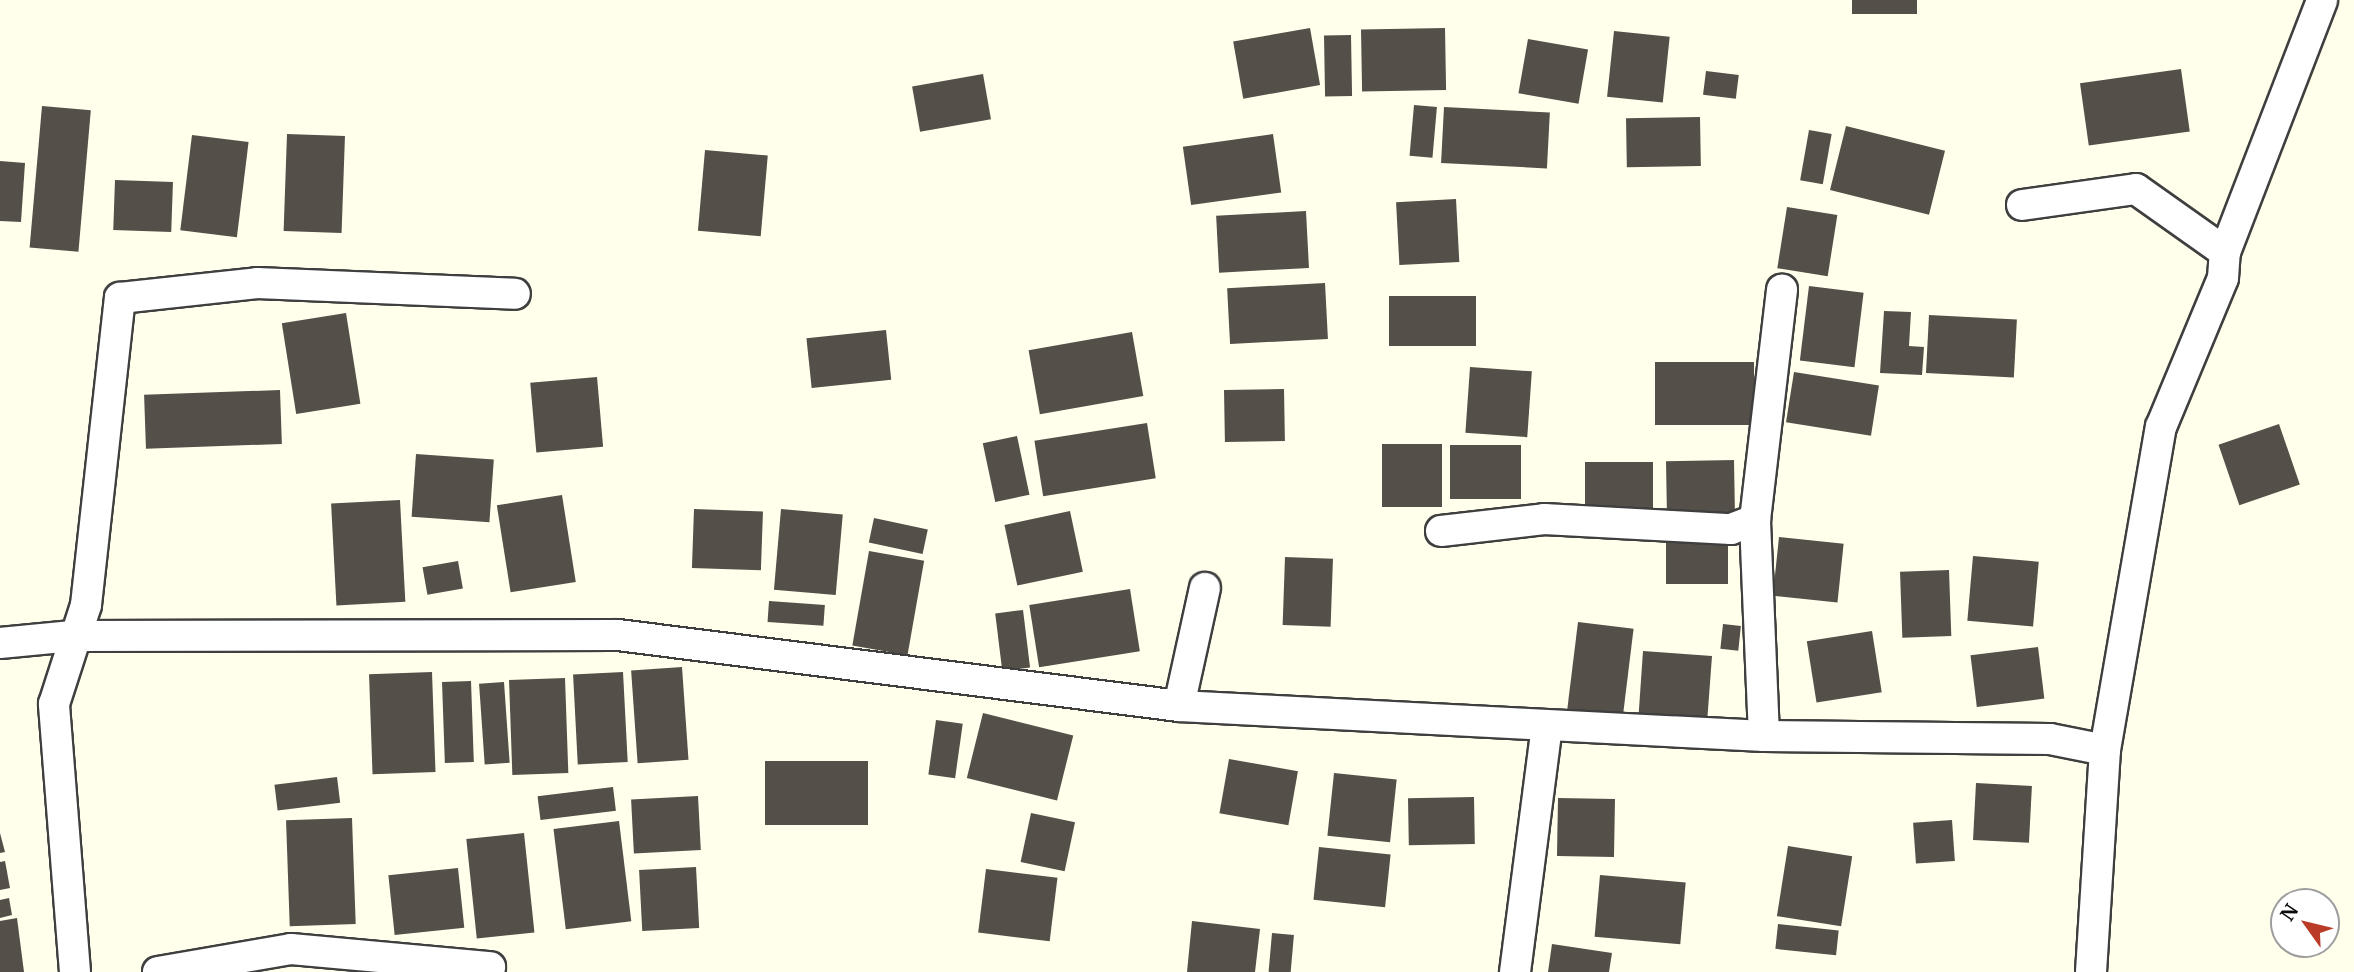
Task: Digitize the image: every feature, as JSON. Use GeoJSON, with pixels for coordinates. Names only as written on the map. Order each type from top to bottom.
{"type":"FeatureCollection","features":[{"type":"Feature","properties":{"kind":"street"},"geometry":{"type":"LineString","coordinates":[[2091,972],[2105,750],[2161,427],[2223,278],[2225,252],[2322,0]]}},
{"type":"Feature","properties":{"kind":"street"},"geometry":{"type":"LineString","coordinates":[[2022,205],[2136,189],[2225,252]]}},
{"type":"Feature","properties":{"kind":"street"},"geometry":{"type":"LineString","coordinates":[[75,972],[54,704],[73,636],[86,606],[120,298],[257,283],[515,294]]}},
{"type":"Feature","properties":{"kind":"street"},"geometry":{"type":"LineString","coordinates":[[1763,736],[1755,520],[1782,290]]}},
{"type":"Feature","properties":{"kind":"street"},"geometry":{"type":"LineString","coordinates":[[1441,531],[1544,519],[1731,529],[1755,520]]}},
{"type":"Feature","properties":{"kind":"street"},"geometry":{"type":"LineString","coordinates":[[1179,706],[1205,588]]}},
{"type":"Feature","properties":{"kind":"street"},"geometry":{"type":"LineString","coordinates":[[0,643],[73,636],[618,635],[1179,706],[1763,736],[2050,739],[2105,750]]}},
{"type":"Feature","properties":{"kind":"street"},"geometry":{"type":"LineString","coordinates":[[1515,972],[1547,726]]}},
{"type":"Feature","properties":{"kind":"street"},"geometry":{"type":"LineString","coordinates":[[158,972],[291,949],[490,967]]}},
{"type":"Feature","properties":{"kind":"building"},"geometry":{"type":"Polygon","coordinates":[[[1852,0],[1917,0],[1917,14],[1852,14],[1852,0]]]}},
{"type":"Feature","properties":{"kind":"building"},"geometry":{"type":"Polygon","coordinates":[[[1310,28],[1320,85],[1243,99],[1233,42],[1310,28]]]}},
{"type":"Feature","properties":{"kind":"building"},"geometry":{"type":"Polygon","coordinates":[[[1445,28],[1446,90],[1362,91],[1361,29],[1445,28]]]}},
{"type":"Feature","properties":{"kind":"building"},"geometry":{"type":"Polygon","coordinates":[[[1614,31],[1670,37],[1663,102],[1607,97],[1614,31]]]}},
{"type":"Feature","properties":{"kind":"building"},"geometry":{"type":"Polygon","coordinates":[[[1324,35],[1351,35],[1352,96],[1325,96],[1324,35]]]}},
{"type":"Feature","properties":{"kind":"building"},"geometry":{"type":"Polygon","coordinates":[[[1528,39],[1588,50],[1579,104],[1518,93],[1528,39]]]}},
{"type":"Feature","properties":{"kind":"building"},"geometry":{"type":"Polygon","coordinates":[[[2181,69],[2190,131],[2089,146],[2080,83],[2181,69]]]}},
{"type":"Feature","properties":{"kind":"building"},"geometry":{"type":"Polygon","coordinates":[[[1706,71],[1739,75],[1736,99],[1703,95],[1706,71]]]}},
{"type":"Feature","properties":{"kind":"building"},"geometry":{"type":"Polygon","coordinates":[[[983,74],[991,119],[920,132],[912,87],[983,74]]]}},
{"type":"Feature","properties":{"kind":"building"},"geometry":{"type":"Polygon","coordinates":[[[1414,105],[1437,107],[1432,158],[1410,156],[1414,105]]]}},
{"type":"Feature","properties":{"kind":"building"},"geometry":{"type":"Polygon","coordinates":[[[42,106],[91,110],[78,252],[30,247],[42,106]]]}},
{"type":"Feature","properties":{"kind":"building"},"geometry":{"type":"Polygon","coordinates":[[[1444,107],[1550,113],[1547,168],[1441,163],[1444,107]]]}},
{"type":"Feature","properties":{"kind":"building"},"geometry":{"type":"Polygon","coordinates":[[[1700,117],[1701,166],[1627,167],[1626,118],[1700,117]]]}},
{"type":"Feature","properties":{"kind":"building"},"geometry":{"type":"Polygon","coordinates":[[[1846,126],[1945,151],[1929,215],[1830,190],[1846,126]]]}},
{"type":"Feature","properties":{"kind":"building"},"geometry":{"type":"Polygon","coordinates":[[[1809,130],[1832,134],[1823,184],[1800,180],[1809,130]]]}},
{"type":"Feature","properties":{"kind":"building"},"geometry":{"type":"Polygon","coordinates":[[[287,134],[345,136],[342,233],[284,231],[287,134]]]}},
{"type":"Feature","properties":{"kind":"building"},"geometry":{"type":"Polygon","coordinates":[[[1273,134],[1281,192],[1191,205],[1183,147],[1273,134]]]}},
{"type":"Feature","properties":{"kind":"building"},"geometry":{"type":"Polygon","coordinates":[[[192,135],[249,142],[237,237],[180,230],[192,135]]]}},
{"type":"Feature","properties":{"kind":"building"},"geometry":{"type":"Polygon","coordinates":[[[705,150],[768,155],[761,236],[698,231],[705,150]]]}},
{"type":"Feature","properties":{"kind":"building"},"geometry":{"type":"Polygon","coordinates":[[[0,161],[25,163],[21,222],[0,221],[0,161]]]}},
{"type":"Feature","properties":{"kind":"building"},"geometry":{"type":"Polygon","coordinates":[[[115,180],[173,182],[171,232],[113,230],[115,180]]]}},
{"type":"Feature","properties":{"kind":"building"},"geometry":{"type":"Polygon","coordinates":[[[1456,199],[1459,262],[1399,265],[1396,202],[1456,199]]]}},
{"type":"Feature","properties":{"kind":"building"},"geometry":{"type":"Polygon","coordinates":[[[1787,207],[1837,215],[1828,276],[1777,268],[1787,207]]]}},
{"type":"Feature","properties":{"kind":"building"},"geometry":{"type":"Polygon","coordinates":[[[1306,211],[1309,268],[1219,273],[1216,216],[1306,211]]]}},
{"type":"Feature","properties":{"kind":"building"},"geometry":{"type":"Polygon","coordinates":[[[1325,283],[1328,339],[1230,344],[1227,288],[1325,283]]]}},
{"type":"Feature","properties":{"kind":"building"},"geometry":{"type":"Polygon","coordinates":[[[1809,286],[1864,293],[1854,367],[1800,360],[1809,286]]]}},
{"type":"Feature","properties":{"kind":"building"},"geometry":{"type":"Polygon","coordinates":[[[1389,296],[1476,296],[1476,346],[1389,346],[1389,296]]]}},
{"type":"Feature","properties":{"kind":"building"},"geometry":{"type":"Polygon","coordinates":[[[1884,311],[1911,312],[1909,346],[1924,347],[1922,375],[1880,373],[1884,311]]]}},
{"type":"Feature","properties":{"kind":"building"},"geometry":{"type":"Polygon","coordinates":[[[346,313],[360,404],[296,414],[282,323],[346,313]]]}},
{"type":"Feature","properties":{"kind":"building"},"geometry":{"type":"Polygon","coordinates":[[[1929,315],[2017,320],[2014,378],[1926,373],[1929,315]]]}},
{"type":"Feature","properties":{"kind":"building"},"geometry":{"type":"Polygon","coordinates":[[[886,330],[891,380],[812,388],[806,338],[886,330]]]}},
{"type":"Feature","properties":{"kind":"building"},"geometry":{"type":"Polygon","coordinates":[[[1132,332],[1143,396],[1040,414],[1029,350],[1132,332]]]}},
{"type":"Feature","properties":{"kind":"building"},"geometry":{"type":"Polygon","coordinates":[[[1655,362],[1754,362],[1754,425],[1655,425],[1655,362]]]}},
{"type":"Feature","properties":{"kind":"building"},"geometry":{"type":"Polygon","coordinates":[[[1470,367],[1532,371],[1527,437],[1465,433],[1470,367]]]}},
{"type":"Feature","properties":{"kind":"building"},"geometry":{"type":"Polygon","coordinates":[[[1794,372],[1879,385],[1871,436],[1786,422],[1794,372]]]}},
{"type":"Feature","properties":{"kind":"building"},"geometry":{"type":"Polygon","coordinates":[[[597,377],[603,447],[536,453],[530,383],[597,377]]]}},
{"type":"Feature","properties":{"kind":"building"},"geometry":{"type":"Polygon","coordinates":[[[1284,389],[1285,441],[1225,442],[1224,390],[1284,389]]]}},
{"type":"Feature","properties":{"kind":"building"},"geometry":{"type":"Polygon","coordinates":[[[280,390],[282,444],[146,449],[144,395],[280,390]]]}},
{"type":"Feature","properties":{"kind":"building"},"geometry":{"type":"Polygon","coordinates":[[[1147,423],[1156,478],[1043,496],[1034,441],[1147,423]]]}},
{"type":"Feature","properties":{"kind":"building"},"geometry":{"type":"Polygon","coordinates":[[[2279,424],[2300,485],[2239,505],[2218,445],[2279,424]]]}},
{"type":"Feature","properties":{"kind":"building"},"geometry":{"type":"Polygon","coordinates":[[[1017,436],[1029,495],[995,502],[983,443],[1017,436]]]}},
{"type":"Feature","properties":{"kind":"building"},"geometry":{"type":"Polygon","coordinates":[[[1382,444],[1442,444],[1442,507],[1382,507],[1382,444]]]}},
{"type":"Feature","properties":{"kind":"building"},"geometry":{"type":"Polygon","coordinates":[[[1450,445],[1521,445],[1521,499],[1450,499],[1450,445]]]}},
{"type":"Feature","properties":{"kind":"building"},"geometry":{"type":"Polygon","coordinates":[[[416,454],[494,459],[489,522],[412,517],[416,454]]]}},
{"type":"Feature","properties":{"kind":"building"},"geometry":{"type":"Polygon","coordinates":[[[1734,460],[1735,522],[1667,523],[1666,461],[1734,460]]]}},
{"type":"Feature","properties":{"kind":"building"},"geometry":{"type":"Polygon","coordinates":[[[1585,462],[1653,462],[1653,512],[1585,512],[1585,462]]]}},
{"type":"Feature","properties":{"kind":"building"},"geometry":{"type":"Polygon","coordinates":[[[562,495],[576,582],[511,592],[497,505],[562,495]]]}},
{"type":"Feature","properties":{"kind":"building"},"geometry":{"type":"Polygon","coordinates":[[[400,500],[405,602],[336,605],[331,504],[400,500]]]}},
{"type":"Feature","properties":{"kind":"building"},"geometry":{"type":"Polygon","coordinates":[[[694,509],[763,511],[761,570],[692,568],[694,509]]]}},
{"type":"Feature","properties":{"kind":"building"},"geometry":{"type":"Polygon","coordinates":[[[781,509],[843,514],[836,595],[774,590],[781,509]]]}},
{"type":"Feature","properties":{"kind":"building"},"geometry":{"type":"Polygon","coordinates":[[[1070,511],[1083,572],[1017,586],[1004,525],[1070,511]]]}},
{"type":"Feature","properties":{"kind":"building"},"geometry":{"type":"Polygon","coordinates":[[[874,518],[928,529],[923,554],[869,542],[874,518]]]}},
{"type":"Feature","properties":{"kind":"building"},"geometry":{"type":"Polygon","coordinates":[[[1779,537],[1844,544],[1837,602],[1773,596],[1779,537]]]}},
{"type":"Feature","properties":{"kind":"building"},"geometry":{"type":"Polygon","coordinates":[[[1666,539],[1728,539],[1728,584],[1666,584],[1666,539]]]}},
{"type":"Feature","properties":{"kind":"building"},"geometry":{"type":"Polygon","coordinates":[[[869,551],[924,561],[907,655],[852,646],[869,551]]]}},
{"type":"Feature","properties":{"kind":"building"},"geometry":{"type":"Polygon","coordinates":[[[1973,556],[2039,562],[2033,627],[1967,621],[1973,556]]]}},
{"type":"Feature","properties":{"kind":"building"},"geometry":{"type":"Polygon","coordinates":[[[1285,557],[1333,559],[1331,627],[1283,625],[1285,557]]]}},
{"type":"Feature","properties":{"kind":"building"},"geometry":{"type":"Polygon","coordinates":[[[458,561],[463,589],[427,595],[423,567],[458,561]]]}},
{"type":"Feature","properties":{"kind":"building"},"geometry":{"type":"Polygon","coordinates":[[[1949,570],[1951,636],[1902,638],[1900,572],[1949,570]]]}},
{"type":"Feature","properties":{"kind":"building"},"geometry":{"type":"Polygon","coordinates":[[[1130,589],[1140,651],[1039,667],[1029,605],[1130,589]]]}},
{"type":"Feature","properties":{"kind":"building"},"geometry":{"type":"Polygon","coordinates":[[[769,601],[825,605],[823,626],[768,622],[769,601]]]}},
{"type":"Feature","properties":{"kind":"building"},"geometry":{"type":"Polygon","coordinates":[[[1023,610],[1030,668],[1002,671],[995,613],[1023,610]]]}},
{"type":"Feature","properties":{"kind":"building"},"geometry":{"type":"Polygon","coordinates":[[[1578,622],[1634,629],[1623,716],[1567,709],[1578,622]]]}},
{"type":"Feature","properties":{"kind":"building"},"geometry":{"type":"Polygon","coordinates":[[[1723,624],[1741,626],[1738,651],[1720,649],[1723,624]]]}},
{"type":"Feature","properties":{"kind":"building"},"geometry":{"type":"Polygon","coordinates":[[[1872,631],[1882,692],[1817,703],[1807,641],[1872,631]]]}},
{"type":"Feature","properties":{"kind":"building"},"geometry":{"type":"Polygon","coordinates":[[[2038,647],[2044,699],[1977,707],[1971,655],[2038,647]]]}},
{"type":"Feature","properties":{"kind":"building"},"geometry":{"type":"Polygon","coordinates":[[[1643,651],[1712,656],[1707,723],[1637,738],[1643,651]]]}},
{"type":"Feature","properties":{"kind":"building"},"geometry":{"type":"Polygon","coordinates":[[[682,667],[688,760],[638,763],[631,671],[682,667]]]}},
{"type":"Feature","properties":{"kind":"building"},"geometry":{"type":"Polygon","coordinates":[[[432,672],[435,772],[373,774],[369,674],[432,672]]]}},
{"type":"Feature","properties":{"kind":"building"},"geometry":{"type":"Polygon","coordinates":[[[623,672],[628,762],[578,764],[573,675],[623,672]]]}},
{"type":"Feature","properties":{"kind":"building"},"geometry":{"type":"Polygon","coordinates":[[[565,678],[568,773],[512,775],[509,680],[565,678]]]}},
{"type":"Feature","properties":{"kind":"building"},"geometry":{"type":"Polygon","coordinates":[[[471,681],[474,762],[445,763],[442,682],[471,681]]]}},
{"type":"Feature","properties":{"kind":"building"},"geometry":{"type":"Polygon","coordinates":[[[504,682],[510,763],[485,765],[479,684],[504,682]]]}},
{"type":"Feature","properties":{"kind":"building"},"geometry":{"type":"Polygon","coordinates":[[[983,713],[1073,735],[1057,801],[967,778],[983,713]]]}},
{"type":"Feature","properties":{"kind":"building"},"geometry":{"type":"Polygon","coordinates":[[[936,720],[963,724],[955,778],[928,774],[936,720]]]}},
{"type":"Feature","properties":{"kind":"building"},"geometry":{"type":"Polygon","coordinates":[[[1229,759],[1298,771],[1288,825],[1219,813],[1229,759]]]}},
{"type":"Feature","properties":{"kind":"building"},"geometry":{"type":"Polygon","coordinates":[[[765,761],[868,761],[868,825],[765,825],[765,761]]]}},
{"type":"Feature","properties":{"kind":"building"},"geometry":{"type":"Polygon","coordinates":[[[1334,773],[1397,780],[1390,842],[1327,836],[1334,773]]]}},
{"type":"Feature","properties":{"kind":"building"},"geometry":{"type":"Polygon","coordinates":[[[337,777],[340,803],[278,810],[274,785],[337,777]]]}},
{"type":"Feature","properties":{"kind":"building"},"geometry":{"type":"Polygon","coordinates":[[[1976,783],[2032,786],[2029,843],[1973,840],[1976,783]]]}},
{"type":"Feature","properties":{"kind":"building"},"geometry":{"type":"Polygon","coordinates":[[[613,787],[616,811],[540,820],[538,796],[613,787]]]}},
{"type":"Feature","properties":{"kind":"building"},"geometry":{"type":"Polygon","coordinates":[[[698,796],[701,850],[634,853],[631,800],[698,796]]]}},
{"type":"Feature","properties":{"kind":"building"},"geometry":{"type":"Polygon","coordinates":[[[1474,797],[1475,844],[1409,845],[1408,798],[1474,797]]]}},
{"type":"Feature","properties":{"kind":"building"},"geometry":{"type":"Polygon","coordinates":[[[1558,798],[1615,799],[1614,857],[1557,856],[1558,798]]]}},
{"type":"Feature","properties":{"kind":"building"},"geometry":{"type":"Polygon","coordinates":[[[1031,813],[1075,822],[1065,871],[1021,862],[1031,813]]]}},
{"type":"Feature","properties":{"kind":"building"},"geometry":{"type":"Polygon","coordinates":[[[352,818],[356,924],[290,926],[286,820],[352,818]]]}},
{"type":"Feature","properties":{"kind":"building"},"geometry":{"type":"Polygon","coordinates":[[[1952,820],[1955,861],[1916,864],[1913,823],[1952,820]]]}},
{"type":"Feature","properties":{"kind":"building"},"geometry":{"type":"Polygon","coordinates":[[[619,821],[631,921],[566,929],[553,829],[619,821]]]}},
{"type":"Feature","properties":{"kind":"building"},"geometry":{"type":"Polygon","coordinates":[[[0,833],[5,852],[0,853],[0,833]]]}},
{"type":"Feature","properties":{"kind":"building"},"geometry":{"type":"Polygon","coordinates":[[[524,833],[534,932],[477,939],[466,839],[524,833]]]}},
{"type":"Feature","properties":{"kind":"building"},"geometry":{"type":"Polygon","coordinates":[[[1788,846],[1852,856],[1841,926],[1777,916],[1788,846]]]}},
{"type":"Feature","properties":{"kind":"building"},"geometry":{"type":"Polygon","coordinates":[[[1319,847],[1391,855],[1385,907],[1313,900],[1319,847]]]}},
{"type":"Feature","properties":{"kind":"building"},"geometry":{"type":"Polygon","coordinates":[[[5,861],[10,888],[0,890],[0,862],[5,861]]]}},
{"type":"Feature","properties":{"kind":"building"},"geometry":{"type":"Polygon","coordinates":[[[696,867],[699,928],[642,931],[639,870],[696,867]]]}},
{"type":"Feature","properties":{"kind":"building"},"geometry":{"type":"Polygon","coordinates":[[[458,868],[464,928],[395,935],[388,875],[458,868]]]}},
{"type":"Feature","properties":{"kind":"building"},"geometry":{"type":"Polygon","coordinates":[[[986,869],[1057,878],[1050,941],[978,933],[986,869]]]}},
{"type":"Feature","properties":{"kind":"building"},"geometry":{"type":"Polygon","coordinates":[[[1600,875],[1686,882],[1680,944],[1595,937],[1600,875]]]}},
{"type":"Feature","properties":{"kind":"building"},"geometry":{"type":"Polygon","coordinates":[[[9,898],[12,915],[0,918],[0,900],[9,898]]]}},
{"type":"Feature","properties":{"kind":"building"},"geometry":{"type":"Polygon","coordinates":[[[17,918],[24,972],[0,972],[0,921],[17,918]]]}},
{"type":"Feature","properties":{"kind":"building"},"geometry":{"type":"Polygon","coordinates":[[[1192,921],[1260,929],[1255,972],[1187,972],[1192,921]]]}},
{"type":"Feature","properties":{"kind":"building"},"geometry":{"type":"Polygon","coordinates":[[[1778,924],[1839,930],[1836,955],[1775,949],[1778,924]]]}},
{"type":"Feature","properties":{"kind":"building"},"geometry":{"type":"Polygon","coordinates":[[[1272,933],[1294,935],[1291,972],[1269,972],[1272,933]]]}},
{"type":"Feature","properties":{"kind":"building"},"geometry":{"type":"Polygon","coordinates":[[[1552,944],[1612,953],[1609,972],[1548,972],[1552,944]]]}}]}
